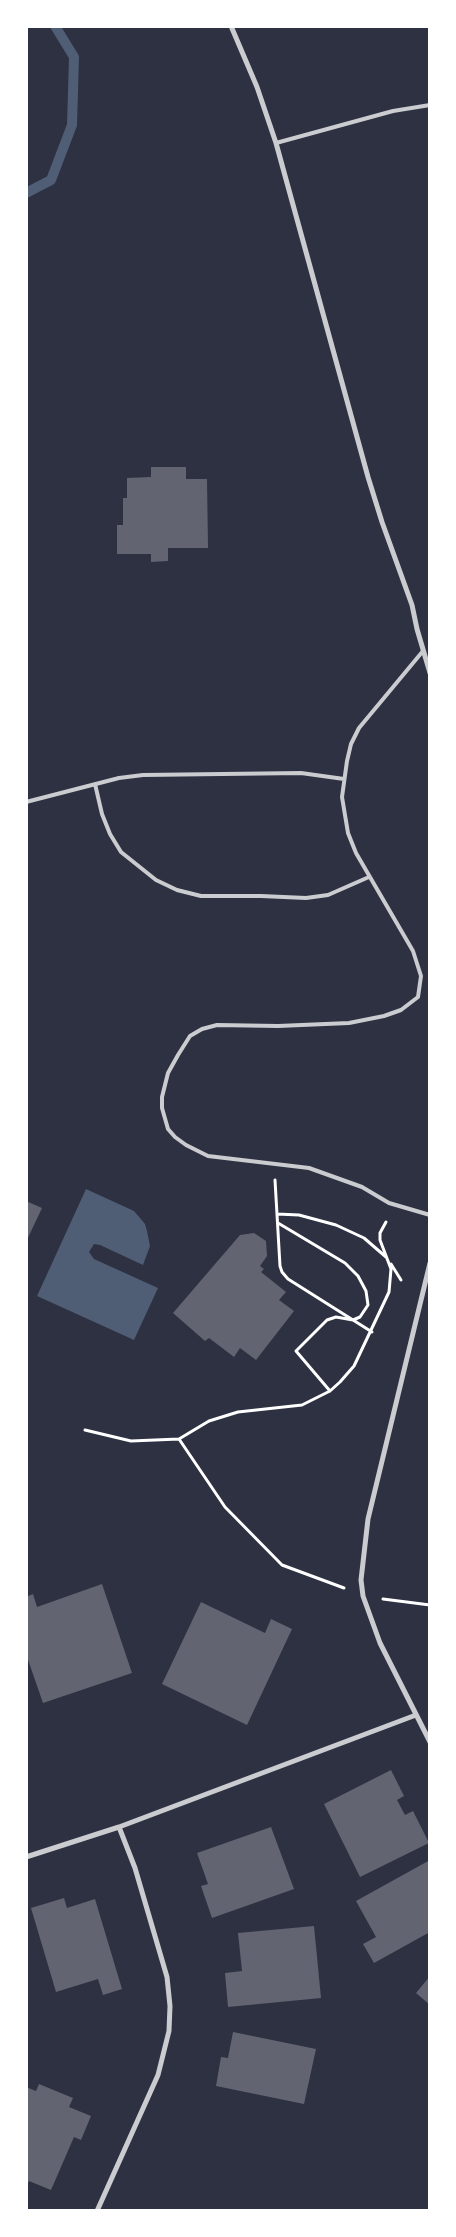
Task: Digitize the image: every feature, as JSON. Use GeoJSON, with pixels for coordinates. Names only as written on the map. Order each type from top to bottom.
{"type":"FeatureCollection","features":[{"type":"Feature","properties":{"kind":"street"},"geometry":{"type":"LineString","coordinates":[[231,26],[258,87],[276,143],[376,504],[412,605],[430,673]]}},
{"type":"Feature","properties":{"kind":"street"},"geometry":{"type":"LineString","coordinates":[[430,1263],[368,1518],[361,1580],[363,1596],[380,1643],[430,1742]]}},
{"type":"Feature","properties":{"kind":"street"},"geometry":{"type":"LineString","coordinates":[[26,1857],[119,1827],[416,1715]]}},
{"type":"Feature","properties":{"kind":"street"},"geometry":{"type":"LineString","coordinates":[[97,2211],[158,2075],[169,2031],[170,2006],[164,1968],[135,1868],[119,1827]]}},
{"type":"Feature","properties":{"kind":"lane"},"geometry":{"type":"LineString","coordinates":[[276,143],[393,111],[430,105]]}},
{"type":"Feature","properties":{"kind":"lane"},"geometry":{"type":"LineString","coordinates":[[424,651],[359,728],[351,744],[342,797],[348,833],[356,853],[413,951],[421,976],[418,997],[401,1010],[384,1016],[349,1023],[278,1026],[217,1025],[202,1028],[190,1036],[168,1073],[162,1097],[162,1108],[168,1129],[175,1137],[208,1156],[273,1162],[309,1168],[332,1175],[396,1204],[430,1215]]}},
{"type":"Feature","properties":{"kind":"lane"},"geometry":{"type":"LineString","coordinates":[[26,802],[135,776],[179,773],[301,773],[344,779]]}},
{"type":"Feature","properties":{"kind":"lane"},"geometry":{"type":"LineString","coordinates":[[95,784],[102,814],[110,834],[121,852],[156,880],[177,890],[201,896],[306,898],[328,895],[369,878]]}},
{"type":"Feature","properties":{"kind":"path"},"geometry":{"type":"LineString","coordinates":[[273,1162],[280,1266],[282,1272],[288,1279],[372,1332]]}},
{"type":"Feature","properties":{"kind":"path"},"geometry":{"type":"LineString","coordinates":[[85,1430],[131,1441],[179,1439],[209,1422],[238,1412],[302,1405],[330,1391],[354,1366],[372,1332],[389,1292],[391,1269],[380,1240],[380,1233],[396,1204]]}},
{"type":"Feature","properties":{"kind":"path"},"geometry":{"type":"LineString","coordinates":[[277,1214],[299,1214],[336,1225],[364,1238],[388,1260],[401,1280]]}},
{"type":"Feature","properties":{"kind":"path"},"geometry":{"type":"LineString","coordinates":[[278,1223],[345,1263],[358,1276],[366,1291],[368,1306],[360,1317],[353,1320],[336,1317],[327,1320],[296,1351],[330,1391]]}},
{"type":"Feature","properties":{"kind":"path"},"geometry":{"type":"LineString","coordinates":[[179,1439],[225,1507],[282,1565],[363,1596],[400,1603],[430,1605]]}},
{"type":"Feature","properties":{"kind":"water"},"geometry":{"type":"Polygon","coordinates":[[[86,1189],[134,1211],[145,1224],[150,1246],[143,1265],[100,1245],[94,1244],[89,1252],[94,1259],[158,1288],[134,1340],[37,1296],[86,1189]]]}},
{"type":"Feature","properties":{"kind":"building"},"geometry":{"type":"Polygon","coordinates":[[[151,467],[186,467],[186,479],[207,479],[208,548],[168,548],[168,561],[151,562],[151,554],[117,554],[117,525],[123,525],[123,498],[127,498],[127,478],[151,477],[151,467]]]}},
{"type":"Feature","properties":{"kind":"building"},"geometry":{"type":"Polygon","coordinates":[[[26,1201],[42,1208],[26,1242],[26,1201]]]}},
{"type":"Feature","properties":{"kind":"building"},"geometry":{"type":"Polygon","coordinates":[[[254,1233],[266,1241],[267,1256],[260,1266],[264,1269],[261,1272],[286,1292],[279,1300],[294,1311],[256,1360],[240,1348],[234,1357],[209,1338],[205,1341],[173,1313],[240,1235],[254,1233]]]}},
{"type":"Feature","properties":{"kind":"building"},"geometry":{"type":"Polygon","coordinates":[[[102,1584],[132,1673],[43,1703],[26,1654],[26,1597],[33,1594],[37,1607],[102,1584]]]}},
{"type":"Feature","properties":{"kind":"building"},"geometry":{"type":"Polygon","coordinates":[[[201,1602],[265,1633],[271,1619],[292,1629],[247,1725],[162,1684],[201,1602]]]}},
{"type":"Feature","properties":{"kind":"building"},"geometry":{"type":"Polygon","coordinates":[[[391,1770],[404,1796],[397,1800],[405,1815],[413,1811],[429,1843],[360,1877],[324,1804],[391,1770]]]}},
{"type":"Feature","properties":{"kind":"building"},"geometry":{"type":"Polygon","coordinates":[[[271,1827],[294,1889],[212,1918],[201,1886],[208,1884],[197,1853],[271,1827]]]}},
{"type":"Feature","properties":{"kind":"building"},"geometry":{"type":"Polygon","coordinates":[[[430,1860],[430,1932],[374,1963],[363,1944],[376,1937],[356,1901],[430,1860]]]}},
{"type":"Feature","properties":{"kind":"building"},"geometry":{"type":"Polygon","coordinates":[[[64,1898],[67,1908],[95,1899],[122,1989],[103,1995],[98,1979],[56,1992],[31,1908],[64,1898]]]}},
{"type":"Feature","properties":{"kind":"building"},"geometry":{"type":"Polygon","coordinates":[[[314,1926],[321,1998],[228,2007],[225,1973],[242,1971],[238,1933],[314,1926]]]}},
{"type":"Feature","properties":{"kind":"building"},"geometry":{"type":"Polygon","coordinates":[[[430,1976],[430,2005],[416,1993],[430,1976]]]}},
{"type":"Feature","properties":{"kind":"building"},"geometry":{"type":"Polygon","coordinates":[[[233,2032],[316,2049],[304,2104],[216,2086],[221,2057],[228,2058],[233,2032]]]}},
{"type":"Feature","properties":{"kind":"building"},"geometry":{"type":"Polygon","coordinates":[[[39,2084],[73,2098],[69,2107],[91,2116],[81,2140],[74,2137],[51,2190],[29,2181],[26,2187],[26,2087],[36,2091],[39,2084]]]}},
{"type":"Feature","properties":{"kind":"waterway"},"geometry":{"type":"LineString","coordinates":[[26,193],[51,180],[72,125],[74,57],[55,26]]}}]}
